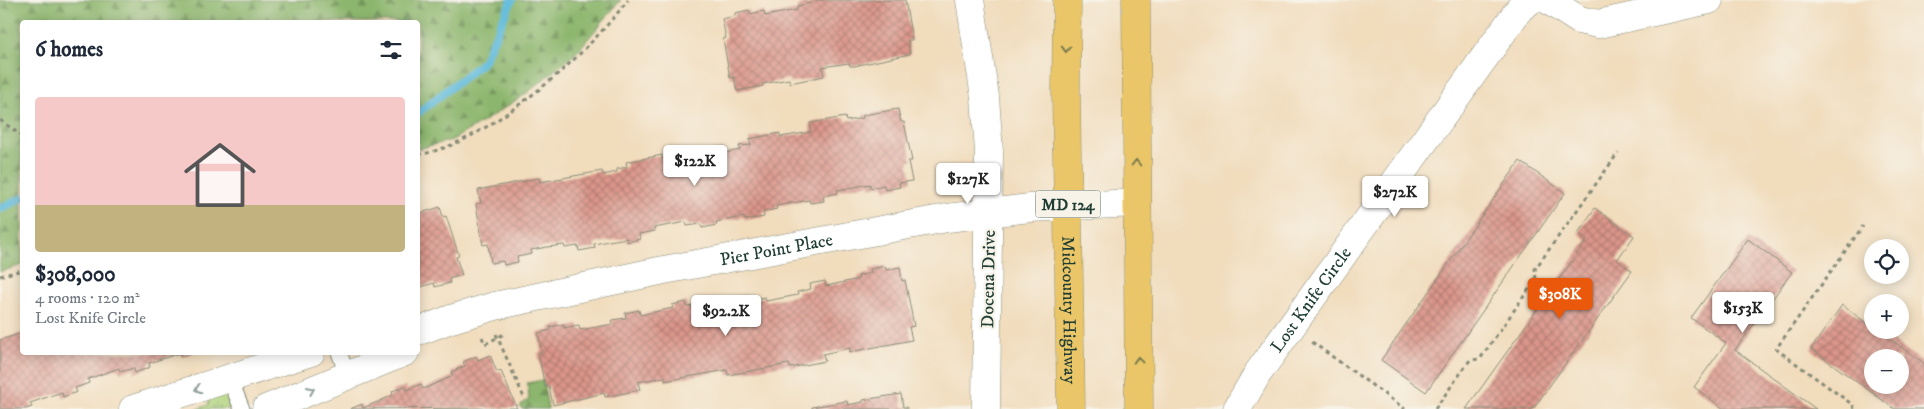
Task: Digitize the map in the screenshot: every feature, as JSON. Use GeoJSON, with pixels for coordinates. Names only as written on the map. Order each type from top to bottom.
{"type":"FeatureCollection","features":[{"type":"Feature","properties":{"kind":"main road","name":"Midcounty Highway"},"geometry":{"type":"LineString","coordinates":[[1067,0],[1066,93],[1071,409]]}},
{"type":"Feature","properties":{"kind":"main road"},"geometry":{"type":"LineString","coordinates":[[1136,0],[1138,409]]}},
{"type":"Feature","properties":{"kind":"street","name":"Docena Drive"},"geometry":{"type":"LineString","coordinates":[[970,0],[985,97],[989,152],[986,409]]}},
{"type":"Feature","properties":{"kind":"street","name":"Lost Knife Circle"},"geometry":{"type":"LineString","coordinates":[[1237,409],[1258,373],[1520,8],[1531,0]]}},
{"type":"Feature","properties":{"kind":"street"},"geometry":{"type":"LineString","coordinates":[[1548,0],[1579,20],[1598,24],[1709,0]]}},
{"type":"Feature","properties":{"kind":"street","name":"Pier Point Place"},"geometry":{"type":"LineString","coordinates":[[420,332],[485,309],[664,270],[947,218],[989,212],[1136,203]]}},
{"type":"Feature","properties":{"kind":"street"},"geometry":{"type":"LineString","coordinates":[[133,409],[302,355]]}},
{"type":"Feature","properties":{"kind":"street"},"geometry":{"type":"LineString","coordinates":[[266,409],[343,364],[390,355]]}},
{"type":"Feature","properties":{"kind":"lane"},"geometry":{"type":"LineString","coordinates":[[230,379],[242,409]]}},
{"type":"Feature","properties":{"kind":"path"},"geometry":{"type":"LineString","coordinates":[[420,154],[444,148],[472,136],[541,88],[574,61],[604,31],[628,0]]}},
{"type":"Feature","properties":{"kind":"path"},"geometry":{"type":"LineString","coordinates":[[0,120],[20,135]]}},
{"type":"Feature","properties":{"kind":"path"},"geometry":{"type":"LineString","coordinates":[[1434,409],[1470,360],[1480,359],[1536,279],[1534,269],[1618,153]]}},
{"type":"Feature","properties":{"kind":"path"},"geometry":{"type":"LineString","coordinates":[[1854,409],[1853,405],[1776,349],[1863,226]]}},
{"type":"Feature","properties":{"kind":"path"},"geometry":{"type":"LineString","coordinates":[[0,276],[20,271]]}},
{"type":"Feature","properties":{"kind":"path"},"geometry":{"type":"LineString","coordinates":[[485,309],[525,400]]}},
{"type":"Feature","properties":{"kind":"path"},"geometry":{"type":"LineString","coordinates":[[1291,327],[1404,409]]}},
{"type":"Feature","properties":{"kind":"green space"},"geometry":{"type":"Polygon","coordinates":[[[0,0],[621,0],[576,53],[527,93],[452,140],[420,148],[420,20],[20,20],[20,266],[0,272],[0,0]]]}},
{"type":"Feature","properties":{"kind":"green space"},"geometry":{"type":"Polygon","coordinates":[[[543,380],[548,409],[522,409],[520,406],[529,399],[527,383],[543,380]]]}},
{"type":"Feature","properties":{"kind":"green space"},"geometry":{"type":"Polygon","coordinates":[[[220,393],[227,396],[230,409],[197,409],[208,405],[211,396],[220,393]]]}},
{"type":"Feature","properties":{"kind":"building"},"geometry":{"type":"Polygon","coordinates":[[[810,0],[905,0],[912,40],[908,40],[910,54],[854,66],[850,66],[849,63],[822,67],[824,76],[790,83],[789,79],[737,91],[734,77],[730,78],[723,39],[726,38],[722,19],[735,16],[735,13],[749,10],[750,14],[764,11],[765,16],[797,10],[797,6],[811,3],[810,0]]]}},
{"type":"Feature","properties":{"kind":"building"},"geometry":{"type":"Polygon","coordinates":[[[898,109],[901,122],[904,122],[912,161],[908,161],[912,181],[899,183],[900,187],[885,190],[884,185],[870,188],[870,184],[837,190],[838,193],[823,196],[824,201],[810,203],[809,200],[776,206],[777,209],[763,212],[764,217],[745,220],[744,217],[716,222],[717,225],[702,228],[701,224],[687,226],[686,222],[654,228],[655,231],[639,234],[640,239],[627,242],[627,238],[609,241],[594,244],[595,248],[579,251],[578,246],[565,248],[564,245],[531,250],[532,254],[517,257],[518,262],[504,265],[503,261],[491,263],[488,244],[483,245],[476,204],[481,203],[478,190],[539,178],[540,182],[602,171],[603,175],[617,172],[617,169],[627,167],[626,162],[662,155],[662,159],[677,156],[677,153],[688,151],[689,156],[724,149],[725,153],[740,150],[739,146],[751,145],[749,139],[780,133],[780,137],[811,132],[810,123],[845,117],[846,121],[863,118],[863,115],[898,109]]]}},
{"type":"Feature","properties":{"kind":"building"},"geometry":{"type":"Polygon","coordinates":[[[1520,161],[1565,193],[1426,392],[1381,360],[1520,161]]]}},
{"type":"Feature","properties":{"kind":"building"},"geometry":{"type":"Polygon","coordinates":[[[440,207],[443,217],[446,216],[459,256],[456,257],[462,275],[449,279],[450,283],[435,287],[434,283],[421,287],[420,213],[440,207]]]}},
{"type":"Feature","properties":{"kind":"building"},"geometry":{"type":"Polygon","coordinates":[[[1595,208],[1634,236],[1617,260],[1632,271],[1533,409],[1466,409],[1587,240],[1578,233],[1595,208]]]}},
{"type":"Feature","properties":{"kind":"building"},"geometry":{"type":"Polygon","coordinates":[[[1748,239],[1792,272],[1735,350],[1816,409],[1724,409],[1694,387],[1726,343],[1691,318],[1748,239]]]}},
{"type":"Feature","properties":{"kind":"building"},"geometry":{"type":"Polygon","coordinates":[[[885,266],[886,270],[900,267],[902,281],[905,280],[914,326],[909,327],[912,340],[850,352],[850,348],[823,354],[825,361],[790,368],[789,364],[728,375],[727,370],[665,381],[665,377],[638,382],[640,390],[605,397],[604,393],[553,405],[549,386],[545,387],[538,353],[542,352],[538,333],[551,330],[550,327],[564,324],[564,328],[579,325],[580,330],[613,324],[612,320],[626,318],[625,313],[639,310],[640,315],[673,308],[672,305],[686,302],[687,307],[702,304],[703,308],[735,302],[735,298],[748,295],[749,300],[765,297],[766,301],[798,295],[797,292],[811,289],[810,284],[825,281],[826,286],[859,279],[858,276],[871,273],[870,269],[885,266]]]}},
{"type":"Feature","properties":{"kind":"building"},"geometry":{"type":"Polygon","coordinates":[[[1842,305],[1864,321],[1864,339],[1890,339],[1904,349],[1864,349],[1864,387],[1811,349],[1842,305]]]}},
{"type":"Feature","properties":{"kind":"building"},"geometry":{"type":"Polygon","coordinates":[[[20,334],[20,355],[174,355],[149,363],[150,367],[135,373],[134,368],[120,372],[119,368],[88,379],[89,383],[75,388],[77,392],[63,397],[62,392],[30,403],[32,407],[26,409],[0,409],[0,340],[20,334]]]}},
{"type":"Feature","properties":{"kind":"building"},"geometry":{"type":"Polygon","coordinates":[[[1909,352],[1924,363],[1924,409],[1895,409],[1874,394],[1909,394],[1909,352]]]}},
{"type":"Feature","properties":{"kind":"building"},"geometry":{"type":"Polygon","coordinates":[[[490,355],[497,372],[501,371],[517,408],[350,409],[362,404],[363,408],[393,395],[392,391],[406,386],[407,390],[421,384],[423,389],[453,376],[451,372],[465,366],[463,362],[476,356],[478,360],[490,355]]]}},
{"type":"Feature","properties":{"kind":"building"},"geometry":{"type":"Polygon","coordinates":[[[901,394],[903,407],[907,407],[907,409],[812,409],[812,407],[847,401],[848,405],[863,402],[863,400],[901,394]]]}},
{"type":"Feature","properties":{"kind":"waterway"},"geometry":{"type":"LineString","coordinates":[[420,111],[483,62],[512,0]]}},
{"type":"Feature","properties":{"kind":"waterway"},"geometry":{"type":"LineString","coordinates":[[0,209],[20,199]]}}]}
